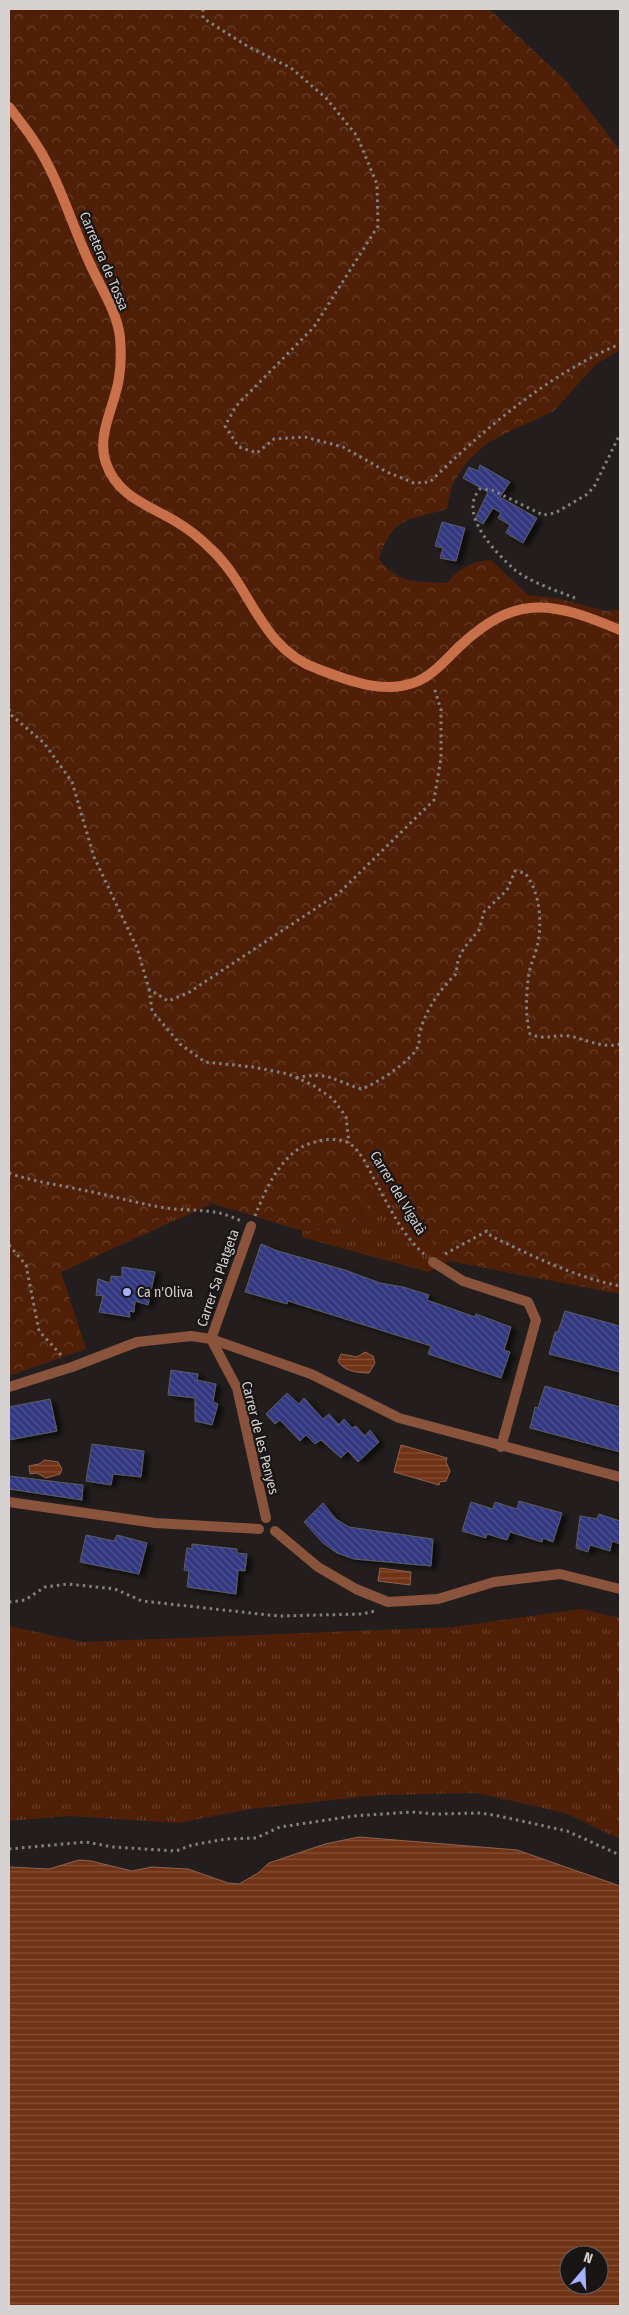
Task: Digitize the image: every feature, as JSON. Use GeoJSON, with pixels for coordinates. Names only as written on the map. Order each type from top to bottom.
{"type":"FeatureCollection","features":[{"type":"Feature","properties":{"kind":"main road","name":"Carretera de Tossa"},"geometry":{"type":"LineString","coordinates":[[9,107],[37,144],[50,169],[108,301],[120,335],[119,378],[104,435],[105,462],[115,481],[135,500],[175,521],[212,550],[230,572],[262,625],[288,653],[314,668],[357,682],[390,688],[411,684],[430,675],[477,630],[511,611],[535,608],[566,610],[620,630]]}},
{"type":"Feature","properties":{"kind":"street","name":"Carrer Sa Platgeta"},"geometry":{"type":"LineString","coordinates":[[211,1339],[250,1226]]}},
{"type":"Feature","properties":{"kind":"street"},"geometry":{"type":"LineString","coordinates":[[432,1262],[463,1281],[528,1302],[536,1320],[501,1447]]}},
{"type":"Feature","properties":{"kind":"street"},"geometry":{"type":"LineString","coordinates":[[9,1387],[75,1366],[137,1342],[191,1336],[211,1339],[311,1374],[399,1418],[501,1447],[620,1477]]}},
{"type":"Feature","properties":{"kind":"street","name":"Carrer de les Penyes"},"geometry":{"type":"LineString","coordinates":[[211,1339],[237,1388],[266,1518]]}},
{"type":"Feature","properties":{"kind":"street"},"geometry":{"type":"LineString","coordinates":[[9,1502],[155,1523],[260,1529],[268,1535],[274,1531],[275,1523],[266,1518],[260,1523],[260,1529]]}},
{"type":"Feature","properties":{"kind":"street"},"geometry":{"type":"LineString","coordinates":[[274,1531],[318,1567],[356,1589],[388,1602],[438,1599],[494,1582],[560,1574],[620,1589]]}},
{"type":"Feature","properties":{"kind":"path"},"geometry":{"type":"LineString","coordinates":[[203,9],[203,18],[247,46],[291,68],[326,98],[357,136],[377,184],[378,226],[373,234],[314,327],[236,406],[224,426],[239,447],[257,453],[274,438],[305,437],[343,447],[387,472],[414,483],[430,482],[452,461],[524,402],[587,358],[620,344]]}},
{"type":"Feature","properties":{"kind":"path"},"geometry":{"type":"LineString","coordinates":[[580,600],[530,579],[515,570],[480,533],[472,512],[474,495],[480,489],[492,490],[543,516],[555,513],[586,495],[594,487],[620,434]]}},
{"type":"Feature","properties":{"kind":"path"},"geometry":{"type":"LineString","coordinates":[[149,989],[168,1001],[188,993],[340,893],[434,800],[441,758],[441,710],[430,675]]}},
{"type":"Feature","properties":{"kind":"path"},"geometry":{"type":"LineString","coordinates":[[9,709],[10,714],[44,743],[72,782],[94,856],[137,948],[149,989],[152,1011],[180,1044],[204,1062],[253,1067],[296,1078],[313,1085],[333,1099],[346,1117],[349,1143],[327,1139],[308,1144],[286,1159],[264,1192],[250,1226],[213,1210],[184,1210],[138,1203],[9,1174]]}},
{"type":"Feature","properties":{"kind":"path"},"geometry":{"type":"LineString","coordinates":[[296,1078],[314,1074],[330,1076],[361,1089],[372,1086],[413,1056],[419,1046],[420,1035],[430,1006],[442,987],[456,974],[458,960],[464,948],[479,930],[484,912],[507,890],[515,871],[525,873],[538,899],[538,944],[529,972],[526,1001],[530,1034],[541,1039],[568,1036],[597,1044],[620,1044]]}},
{"type":"Feature","properties":{"kind":"path","name":"Carrer del Vigatà"},"geometry":{"type":"LineString","coordinates":[[349,1143],[364,1159],[411,1243],[432,1262]]}},
{"type":"Feature","properties":{"kind":"path"},"geometry":{"type":"LineString","coordinates":[[432,1262],[487,1231],[491,1236],[584,1276],[620,1286]]}},
{"type":"Feature","properties":{"kind":"path"},"geometry":{"type":"LineString","coordinates":[[9,1245],[26,1265],[39,1331],[60,1355],[75,1366]]}},
{"type":"Feature","properties":{"kind":"path"},"geometry":{"type":"LineString","coordinates":[[9,1602],[25,1600],[45,1587],[68,1584],[115,1590],[142,1601],[278,1616],[362,1614],[377,1611],[388,1602]]}},
{"type":"Feature","properties":{"kind":"path"},"geometry":{"type":"LineString","coordinates":[[9,1848],[86,1842],[114,1847],[176,1850],[226,1839],[256,1838],[280,1827],[354,1816],[411,1812],[436,1814],[480,1813],[500,1816],[567,1831],[620,1855]]}},
{"type":"Feature","properties":{"kind":"green space"},"geometry":{"type":"Polygon","coordinates":[[[9,9],[489,9],[567,82],[620,150],[620,350],[596,364],[554,411],[485,445],[466,463],[452,485],[447,509],[412,518],[397,527],[390,534],[379,559],[394,573],[409,580],[447,583],[466,566],[491,560],[528,595],[557,598],[606,611],[620,609],[620,1294],[449,1261],[402,1207],[389,1185],[373,1199],[348,1228],[303,1231],[200,1200],[173,1200],[160,1218],[156,1229],[61,1272],[86,1349],[9,1376],[9,9]]]}},
{"type":"Feature","properties":{"kind":"green space"},"geometry":{"type":"Polygon","coordinates":[[[389,1185],[402,1207],[449,1261],[429,1272],[301,1237],[303,1231],[348,1228],[373,1199],[389,1185]]]}},
{"type":"Feature","properties":{"kind":"green space"},"geometry":{"type":"Polygon","coordinates":[[[173,1200],[200,1200],[212,1204],[156,1229],[160,1218],[173,1200]]]}},
{"type":"Feature","properties":{"kind":"green space"},"geometry":{"type":"Polygon","coordinates":[[[581,1609],[620,1618],[620,1839],[565,1813],[477,1793],[379,1795],[250,1809],[178,1823],[70,1816],[9,1821],[9,1626],[82,1642],[453,1627],[581,1609]]]}},
{"type":"Feature","properties":{"kind":"shaded area"},"geometry":{"type":"Polygon","coordinates":[[[365,1352],[373,1356],[375,1363],[369,1373],[347,1369],[338,1361],[341,1354],[357,1357],[365,1352]]]}},
{"type":"Feature","properties":{"kind":"shaded area"},"geometry":{"type":"Polygon","coordinates":[[[401,1445],[447,1458],[446,1462],[450,1471],[446,1481],[440,1482],[439,1485],[394,1472],[401,1445]]]}},
{"type":"Feature","properties":{"kind":"shaded area"},"geometry":{"type":"Polygon","coordinates":[[[45,1460],[58,1462],[62,1469],[60,1474],[46,1478],[37,1473],[30,1474],[29,1466],[39,1464],[45,1460]]]}},
{"type":"Feature","properties":{"kind":"shaded area"},"geometry":{"type":"Polygon","coordinates":[[[380,1568],[411,1572],[410,1585],[378,1581],[380,1568]]]}},
{"type":"Feature","properties":{"kind":"shaded area"},"geometry":{"type":"Polygon","coordinates":[[[359,1837],[517,1850],[620,1886],[620,2306],[9,2306],[9,1867],[49,1869],[79,1860],[132,1871],[152,1867],[188,1869],[228,1883],[239,1884],[258,1873],[269,1863],[325,1844],[359,1837]]]}},
{"type":"Feature","properties":{"kind":"building"},"geometry":{"type":"Polygon","coordinates":[[[480,465],[510,482],[500,497],[537,518],[523,543],[506,533],[510,525],[498,518],[501,513],[493,508],[483,524],[475,519],[488,492],[463,478],[469,467],[478,471],[480,465]]]}},
{"type":"Feature","properties":{"kind":"building"},"geometry":{"type":"Polygon","coordinates":[[[442,522],[465,528],[456,561],[440,558],[443,548],[435,546],[442,522]]]}},
{"type":"Feature","properties":{"kind":"building"},"geometry":{"type":"Polygon","coordinates":[[[261,1244],[380,1283],[403,1287],[429,1295],[427,1300],[475,1317],[476,1314],[511,1327],[504,1350],[510,1352],[501,1378],[428,1354],[431,1346],[288,1301],[287,1304],[245,1292],[261,1244]]]}},
{"type":"Feature","properties":{"kind":"building","name":"Ca n'Oliva"},"geometry":{"type":"Polygon","coordinates":[[[122,1267],[155,1272],[148,1305],[135,1301],[134,1312],[129,1311],[130,1317],[99,1312],[103,1296],[96,1295],[98,1279],[110,1283],[111,1276],[122,1277],[122,1267]]]}},
{"type":"Feature","properties":{"kind":"building"},"geometry":{"type":"Polygon","coordinates":[[[565,1311],[620,1326],[620,1372],[549,1354],[555,1332],[558,1332],[565,1311]]]}},
{"type":"Feature","properties":{"kind":"building"},"geometry":{"type":"Polygon","coordinates":[[[171,1370],[198,1374],[197,1380],[216,1384],[213,1402],[218,1404],[212,1425],[195,1421],[195,1398],[168,1395],[171,1370]]]}},
{"type":"Feature","properties":{"kind":"building"},"geometry":{"type":"Polygon","coordinates":[[[545,1386],[620,1407],[620,1452],[530,1428],[535,1407],[538,1408],[545,1386]]]}},
{"type":"Feature","properties":{"kind":"building"},"geometry":{"type":"Polygon","coordinates":[[[287,1393],[299,1404],[304,1398],[323,1419],[329,1414],[339,1425],[344,1419],[352,1428],[356,1426],[365,1436],[370,1430],[379,1442],[358,1462],[348,1451],[341,1458],[321,1440],[315,1444],[306,1435],[300,1441],[280,1420],[275,1424],[266,1414],[287,1393]]]}},
{"type":"Feature","properties":{"kind":"building"},"geometry":{"type":"Polygon","coordinates":[[[50,1399],[57,1431],[9,1440],[9,1407],[50,1399]]]}},
{"type":"Feature","properties":{"kind":"building"},"geometry":{"type":"Polygon","coordinates":[[[92,1444],[144,1451],[141,1477],[113,1474],[111,1485],[86,1481],[92,1444]]]}},
{"type":"Feature","properties":{"kind":"building"},"geometry":{"type":"Polygon","coordinates":[[[9,1476],[83,1485],[82,1500],[9,1489],[9,1476]]]}},
{"type":"Feature","properties":{"kind":"building"},"geometry":{"type":"Polygon","coordinates":[[[519,1501],[562,1513],[553,1542],[543,1538],[542,1542],[510,1532],[507,1540],[487,1534],[486,1538],[462,1531],[471,1502],[493,1509],[495,1502],[517,1509],[519,1501]]]}},
{"type":"Feature","properties":{"kind":"building"},"geometry":{"type":"Polygon","coordinates":[[[323,1503],[336,1519],[349,1527],[433,1539],[431,1566],[354,1559],[337,1553],[323,1543],[304,1522],[323,1503]]]}},
{"type":"Feature","properties":{"kind":"building"},"geometry":{"type":"Polygon","coordinates":[[[599,1514],[620,1521],[620,1544],[612,1541],[610,1551],[590,1545],[588,1552],[576,1548],[580,1516],[597,1519],[599,1514]]]}},
{"type":"Feature","properties":{"kind":"building"},"geometry":{"type":"Polygon","coordinates":[[[86,1535],[114,1541],[117,1535],[147,1543],[139,1574],[80,1562],[86,1535]]]}},
{"type":"Feature","properties":{"kind":"building"},"geometry":{"type":"Polygon","coordinates":[[[192,1544],[237,1549],[237,1553],[247,1554],[245,1571],[238,1570],[236,1594],[187,1587],[189,1571],[184,1570],[187,1548],[192,1549],[192,1544]]]}},
{"type":"Feature","properties":{"kind":"place","name":"Ca n'Oliva"},"geometry":{"type":"Point","coordinates":[127,1292]}}]}
